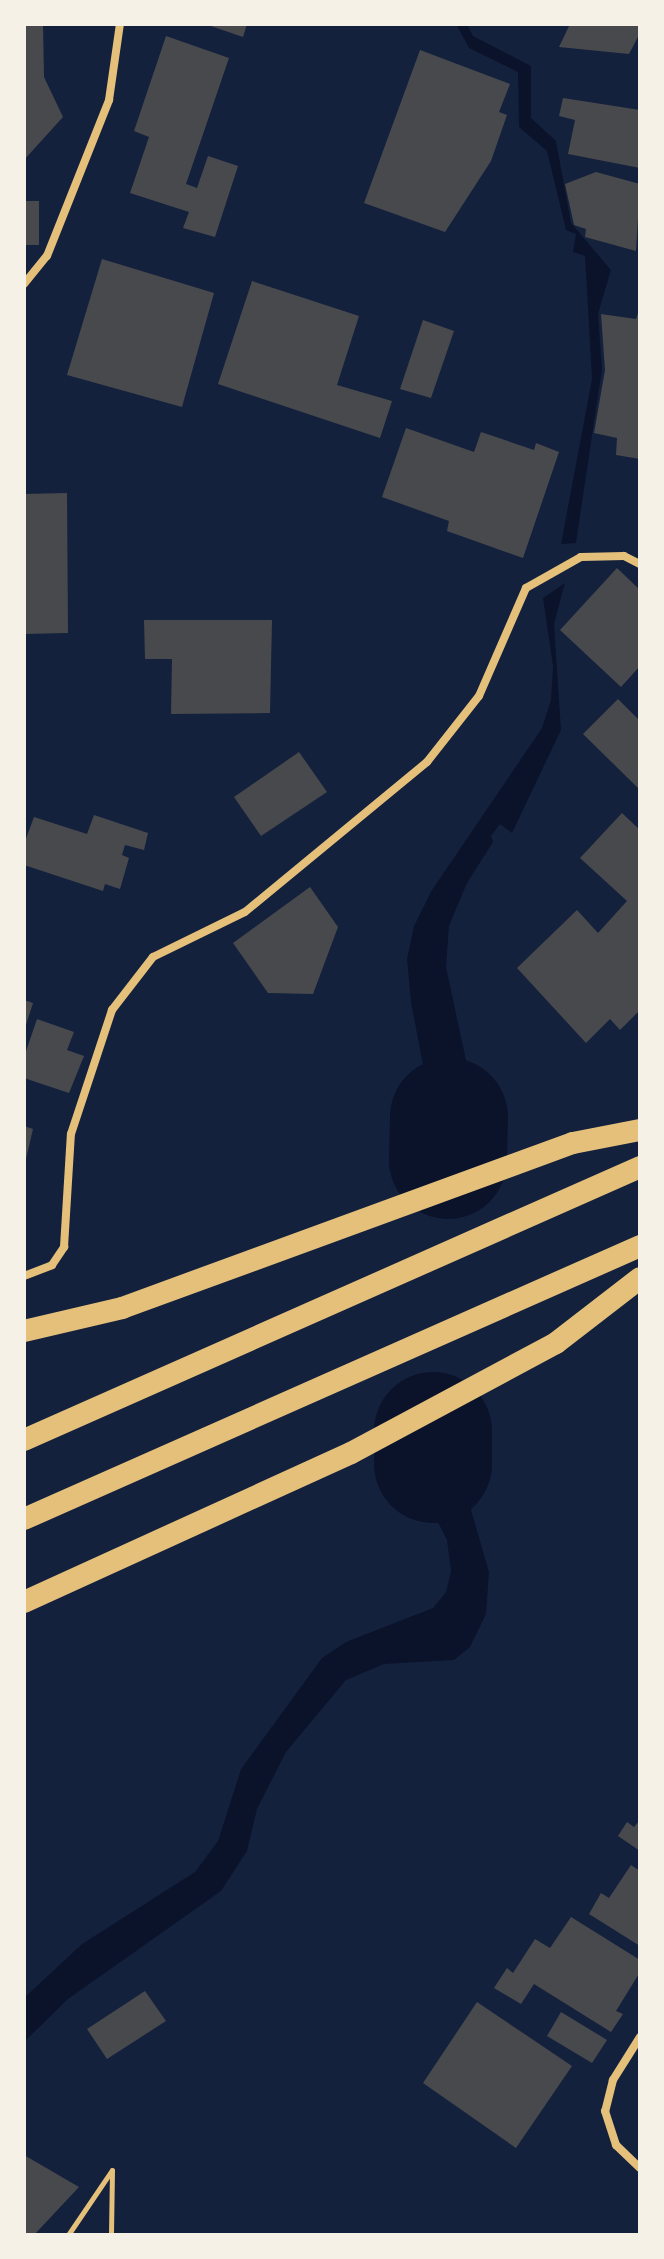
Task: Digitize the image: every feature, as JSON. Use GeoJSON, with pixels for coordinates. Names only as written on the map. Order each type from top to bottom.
{"type":"FeatureCollection","features":[{"type":"Feature","properties":{"kind":"highway"},"geometry":{"type":"LineString","coordinates":[[24,1331],[122,1308],[573,1143],[640,1130]]}},
{"type":"Feature","properties":{"kind":"highway"},"geometry":{"type":"LineString","coordinates":[[24,1440],[640,1167]]}},
{"type":"Feature","properties":{"kind":"highway"},"geometry":{"type":"LineString","coordinates":[[24,1519],[640,1246]]}},
{"type":"Feature","properties":{"kind":"highway"},"geometry":{"type":"LineString","coordinates":[[24,1602],[351,1453],[556,1343],[640,1278]]}},
{"type":"Feature","properties":{"kind":"street"},"geometry":{"type":"LineString","coordinates":[[24,284],[47,256],[109,100],[120,24]]}},
{"type":"Feature","properties":{"kind":"street"},"geometry":{"type":"LineString","coordinates":[[24,1276],[52,1265],[64,1247],[71,1134],[112,1010],[153,957],[245,912],[427,762],[479,696],[526,588],[581,557],[624,556],[640,564]]}},
{"type":"Feature","properties":{"kind":"street"},"geometry":{"type":"LineString","coordinates":[[640,2037],[613,2080],[605,2111],[616,2145],[640,2168]]}},
{"type":"Feature","properties":{"kind":"path"},"geometry":{"type":"LineString","coordinates":[[68,2235],[112,2170],[111,2235]]}},
{"type":"Feature","properties":{"kind":"water"},"geometry":{"type":"Polygon","coordinates":[[[456,24],[467,24],[473,36],[531,66],[531,118],[556,141],[571,223],[611,270],[598,314],[602,369],[576,543],[561,544],[592,379],[585,256],[573,252],[576,234],[566,230],[547,151],[519,127],[518,72],[469,48],[456,24]]]}},
{"type":"Feature","properties":{"kind":"water"},"geometry":{"type":"Polygon","coordinates":[[[565,583],[554,624],[561,730],[512,833],[500,824],[491,836],[493,842],[467,883],[449,926],[446,967],[469,1074],[470,1117],[433,1118],[411,1002],[407,959],[414,926],[432,890],[542,728],[551,700],[553,666],[543,598],[565,583]]]}},
{"type":"Feature","properties":{"kind":"water"},"geometry":{"type":"Polygon","coordinates":[[[456,1458],[489,1572],[486,1614],[470,1647],[454,1660],[384,1664],[346,1680],[286,1752],[257,1809],[247,1851],[221,1891],[68,1999],[24,2042],[24,1998],[82,1944],[195,1872],[218,1841],[241,1769],[322,1658],[346,1642],[433,1608],[446,1592],[451,1571],[447,1540],[413,1473],[456,1458]]]}},
{"type":"Feature","properties":{"kind":"building"},"geometry":{"type":"Polygon","coordinates":[[[24,24],[43,24],[44,77],[63,117],[24,160],[24,24]]]}},
{"type":"Feature","properties":{"kind":"building"},"geometry":{"type":"Polygon","coordinates":[[[205,24],[247,24],[243,37],[205,24]]]}},
{"type":"Feature","properties":{"kind":"building"},"geometry":{"type":"Polygon","coordinates":[[[570,24],[640,24],[640,33],[629,54],[559,47],[570,24]]]}},
{"type":"Feature","properties":{"kind":"building"},"geometry":{"type":"Polygon","coordinates":[[[166,36],[229,58],[186,184],[197,188],[208,156],[238,166],[215,237],[183,228],[189,212],[130,193],[149,137],[134,131],[166,36]]]}},
{"type":"Feature","properties":{"kind":"building"},"geometry":{"type":"Polygon","coordinates":[[[420,50],[510,84],[499,112],[507,115],[491,161],[445,232],[364,203],[420,50]]]}},
{"type":"Feature","properties":{"kind":"building"},"geometry":{"type":"Polygon","coordinates":[[[563,98],[640,110],[640,168],[568,154],[575,120],[559,116],[563,98]]]}},
{"type":"Feature","properties":{"kind":"building"},"geometry":{"type":"Polygon","coordinates":[[[596,172],[640,184],[636,251],[585,237],[586,229],[574,225],[565,184],[596,172]]]}},
{"type":"Feature","properties":{"kind":"building"},"geometry":{"type":"Polygon","coordinates":[[[24,201],[39,201],[39,245],[24,245],[24,201]]]}},
{"type":"Feature","properties":{"kind":"building"},"geometry":{"type":"Polygon","coordinates":[[[102,259],[214,293],[182,407],[67,375],[102,259]]]}},
{"type":"Feature","properties":{"kind":"building"},"geometry":{"type":"Polygon","coordinates":[[[252,281],[359,316],[337,385],[392,401],[380,438],[218,384],[252,281]]]}},
{"type":"Feature","properties":{"kind":"building"},"geometry":{"type":"Polygon","coordinates":[[[640,307],[640,459],[616,455],[617,438],[594,433],[605,370],[601,314],[636,319],[640,307]]]}},
{"type":"Feature","properties":{"kind":"building"},"geometry":{"type":"Polygon","coordinates":[[[423,320],[454,331],[431,398],[400,389],[423,320]]]}},
{"type":"Feature","properties":{"kind":"building"},"geometry":{"type":"Polygon","coordinates":[[[406,428],[474,452],[481,432],[534,450],[536,443],[559,452],[523,558],[447,531],[449,521],[382,497],[406,428]]]}},
{"type":"Feature","properties":{"kind":"building"},"geometry":{"type":"Polygon","coordinates":[[[67,493],[68,633],[24,634],[24,494],[67,493]]]}},
{"type":"Feature","properties":{"kind":"building"},"geometry":{"type":"Polygon","coordinates":[[[617,568],[640,590],[640,666],[621,687],[560,630],[617,568]]]}},
{"type":"Feature","properties":{"kind":"building"},"geometry":{"type":"Polygon","coordinates":[[[144,620],[272,620],[270,713],[171,714],[172,659],[145,659],[144,620]]]}},
{"type":"Feature","properties":{"kind":"building"},"geometry":{"type":"Polygon","coordinates":[[[618,699],[640,721],[640,790],[583,734],[618,699]]]}},
{"type":"Feature","properties":{"kind":"building"},"geometry":{"type":"Polygon","coordinates":[[[299,752],[327,792],[261,836],[234,797],[299,752]]]}},
{"type":"Feature","properties":{"kind":"building"},"geometry":{"type":"Polygon","coordinates":[[[622,813],[640,830],[640,1010],[620,1030],[610,1019],[586,1043],[517,968],[577,910],[598,933],[627,901],[580,858],[622,813]]]}},
{"type":"Feature","properties":{"kind":"building"},"geometry":{"type":"Polygon","coordinates":[[[94,815],[148,833],[144,850],[125,845],[122,855],[129,858],[120,889],[105,884],[103,891],[24,865],[24,844],[34,817],[87,834],[94,815]]]}},
{"type":"Feature","properties":{"kind":"building"},"geometry":{"type":"Polygon","coordinates":[[[310,887],[338,927],[313,994],[268,993],[233,943],[310,887]]]}},
{"type":"Feature","properties":{"kind":"building"},"geometry":{"type":"Polygon","coordinates":[[[24,1000],[33,1003],[25,1028],[24,1028],[24,1000]]]}},
{"type":"Feature","properties":{"kind":"building"},"geometry":{"type":"Polygon","coordinates":[[[37,1019],[74,1032],[67,1050],[84,1056],[69,1093],[24,1078],[24,1057],[37,1019]]]}},
{"type":"Feature","properties":{"kind":"building"},"geometry":{"type":"Polygon","coordinates":[[[24,1126],[33,1129],[25,1163],[24,1163],[24,1126]]]}},
{"type":"Feature","properties":{"kind":"building"},"geometry":{"type":"Polygon","coordinates":[[[640,1820],[640,1851],[618,1836],[627,1822],[634,1827],[640,1820]]]}},
{"type":"Feature","properties":{"kind":"building"},"geometry":{"type":"Polygon","coordinates":[[[631,1865],[640,1871],[640,1946],[589,1914],[601,1893],[609,1898],[631,1865]]]}},
{"type":"Feature","properties":{"kind":"building"},"geometry":{"type":"Polygon","coordinates":[[[571,1917],[640,1960],[640,1972],[616,2011],[623,2014],[611,2032],[534,1984],[521,2004],[494,1988],[507,1968],[513,1973],[535,1939],[550,1948],[571,1917]]]}},
{"type":"Feature","properties":{"kind":"building"},"geometry":{"type":"Polygon","coordinates":[[[145,1991],[166,2021],[107,2059],[87,2029],[145,1991]]]}},
{"type":"Feature","properties":{"kind":"building"},"geometry":{"type":"Polygon","coordinates":[[[477,2002],[572,2066],[516,2148],[423,2083],[477,2002]]]}},
{"type":"Feature","properties":{"kind":"building"},"geometry":{"type":"Polygon","coordinates":[[[561,2012],[607,2040],[592,2063],[547,2036],[561,2012]]]}},
{"type":"Feature","properties":{"kind":"building"},"geometry":{"type":"Polygon","coordinates":[[[24,2155],[79,2187],[34,2235],[24,2235],[24,2155]]]}},
{"type":"Feature","properties":{"kind":"waterway"},"geometry":{"type":"LineString","coordinates":[[448,1160],[449,1117]]}},
{"type":"Feature","properties":{"kind":"waterway"},"geometry":{"type":"LineString","coordinates":[[433,1431],[433,1464]]}}]}
